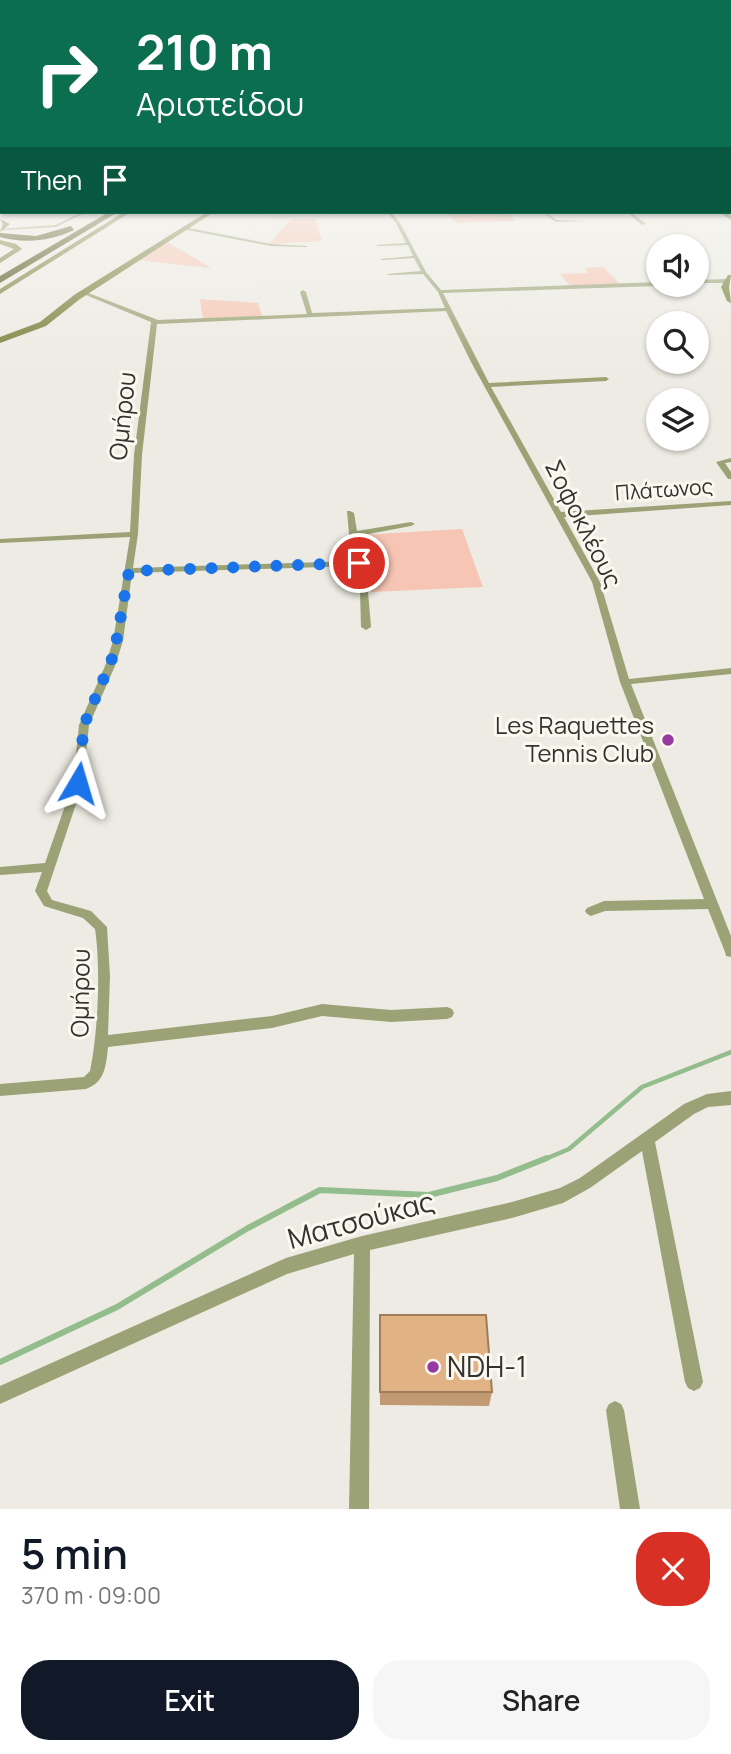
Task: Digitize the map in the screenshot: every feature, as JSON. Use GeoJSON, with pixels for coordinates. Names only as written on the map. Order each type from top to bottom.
{"type":"FeatureCollection","features":[{"type":"Feature","properties":{"kind":"highway"},"geometry":{"type":"LineString","coordinates":[[0,271],[31,247],[4,233]]}},
{"type":"Feature","properties":{"kind":"highway"},"geometry":{"type":"LineString","coordinates":[[6,233],[27,239],[57,233]]}},
{"type":"Feature","properties":{"kind":"highway"},"geometry":{"type":"LineString","coordinates":[[0,271],[64,233]]}},
{"type":"Feature","properties":{"kind":"highway"},"geometry":{"type":"LineString","coordinates":[[0,281],[79,233]]}},
{"type":"Feature","properties":{"kind":"street"},"geometry":{"type":"LineString","coordinates":[[0,261],[18,249],[3,233]]}},
{"type":"Feature","properties":{"kind":"street"},"geometry":{"type":"LineString","coordinates":[[0,292],[94,233]]}},
{"type":"Feature","properties":{"kind":"street"},"geometry":{"type":"LineString","coordinates":[[0,340],[43,324],[176,233]]}},
{"type":"Feature","properties":{"kind":"street"},"geometry":{"type":"LineString","coordinates":[[212,233],[271,245],[306,246]]}},
{"type":"Feature","properties":{"kind":"street","name":"Σοφοκλέους"},"geometry":{"type":"LineString","coordinates":[[403,233],[424,272],[440,292],[487,385],[596,582],[625,682],[731,952]]}},
{"type":"Feature","properties":{"kind":"street"},"geometry":{"type":"LineString","coordinates":[[378,245],[408,244]]}},
{"type":"Feature","properties":{"kind":"street"},"geometry":{"type":"LineString","coordinates":[[382,259],[415,257]]}},
{"type":"Feature","properties":{"kind":"street"},"geometry":{"type":"LineString","coordinates":[[389,274],[424,272]]}},
{"type":"Feature","properties":{"kind":"street"},"geometry":{"type":"LineString","coordinates":[[709,281],[729,279]]}},
{"type":"Feature","properties":{"kind":"street"},"geometry":{"type":"LineString","coordinates":[[729,279],[725,287],[731,301]]}},
{"type":"Feature","properties":{"kind":"street"},"geometry":{"type":"LineString","coordinates":[[440,292],[646,284]]}},
{"type":"Feature","properties":{"kind":"street"},"geometry":{"type":"LineString","coordinates":[[303,292],[310,315]]}},
{"type":"Feature","properties":{"kind":"street"},"geometry":{"type":"LineString","coordinates":[[84,295],[154,322],[449,309]]}},
{"type":"Feature","properties":{"kind":"street","name":"Ομήρου"},"geometry":{"type":"LineString","coordinates":[[0,1090],[89,1082],[98,1070],[101,1042],[101,926],[87,914],[45,901],[41,891],[78,783],[84,725],[114,654],[134,534],[139,443],[154,322]]}},
{"type":"Feature","properties":{"kind":"street"},"geometry":{"type":"LineString","coordinates":[[487,385],[606,379]]}},
{"type":"Feature","properties":{"kind":"street","name":"Πλάτωνος"},"geometry":{"type":"LineString","coordinates":[[731,460],[720,462],[731,477]]}},
{"type":"Feature","properties":{"kind":"street","name":"Πλάτωνος"},"geometry":{"type":"LineString","coordinates":[[558,515],[731,503]]}},
{"type":"Feature","properties":{"kind":"street"},"geometry":{"type":"LineString","coordinates":[[350,513],[366,627]]}},
{"type":"Feature","properties":{"kind":"street"},"geometry":{"type":"LineString","coordinates":[[353,534],[411,524]]}},
{"type":"Feature","properties":{"kind":"street"},"geometry":{"type":"LineString","coordinates":[[0,541],[134,534]]}},
{"type":"Feature","properties":{"kind":"street"},"geometry":{"type":"LineString","coordinates":[[129,571],[359,563]]}},
{"type":"Feature","properties":{"kind":"street"},"geometry":{"type":"LineString","coordinates":[[625,682],[731,671]]}},
{"type":"Feature","properties":{"kind":"street"},"geometry":{"type":"LineString","coordinates":[[0,871],[49,867]]}},
{"type":"Feature","properties":{"kind":"street"},"geometry":{"type":"LineString","coordinates":[[592,912],[604,906],[711,904]]}},
{"type":"Feature","properties":{"kind":"street"},"geometry":{"type":"LineString","coordinates":[[101,1042],[272,1022],[322,1010],[391,1016],[447,1013]]}},
{"type":"Feature","properties":{"kind":"street","name":"Ματσούκας"},"geometry":{"type":"LineString","coordinates":[[0,1395],[286,1266],[362,1244],[552,1200],[585,1183],[647,1138],[702,1103],[731,1098]]}},
{"type":"Feature","properties":{"kind":"street"},"geometry":{"type":"LineString","coordinates":[[647,1138],[694,1381]]}},
{"type":"Feature","properties":{"kind":"street"},"geometry":{"type":"LineString","coordinates":[[359,1509],[362,1244]]}},
{"type":"Feature","properties":{"kind":"street"},"geometry":{"type":"LineString","coordinates":[[615,1410],[630,1509]]}},
{"type":"Feature","properties":{"kind":"shaded area"},"geometry":{"type":"Polygon","coordinates":[[[278,233],[320,233],[322,241],[269,244],[278,233]]]}},
{"type":"Feature","properties":{"kind":"shaded area"},"geometry":{"type":"Polygon","coordinates":[[[166,241],[211,268],[138,260],[166,241]]]}},
{"type":"Feature","properties":{"kind":"shaded area"},"geometry":{"type":"Polygon","coordinates":[[[603,267],[621,285],[571,287],[560,274],[587,273],[585,268],[603,267]]]}},
{"type":"Feature","properties":{"kind":"shaded area"},"geometry":{"type":"Polygon","coordinates":[[[200,299],[258,303],[262,316],[203,319],[200,299]]]}},
{"type":"Feature","properties":{"kind":"shaded area"},"geometry":{"type":"Polygon","coordinates":[[[462,529],[483,587],[371,592],[360,535],[462,529]]]}},
{"type":"Feature","properties":{"kind":"building","name":"NDH-1"},"geometry":{"type":"Polygon","coordinates":[[[380,1315],[486,1315],[492,1392],[380,1392],[380,1315]]]}},
{"type":"Feature","properties":{"kind":"waterway"},"geometry":{"type":"LineString","coordinates":[[543,1160],[569,1149],[642,1087],[731,1052]]}},
{"type":"Feature","properties":{"kind":"waterway"},"geometry":{"type":"LineString","coordinates":[[0,1362],[117,1307],[248,1228],[320,1190],[429,1195],[497,1178],[547,1158]]}},
{"type":"Feature","properties":{"kind":"place","name":"Les Raquettes Tennis Club"},"geometry":{"type":"Point","coordinates":[668,740]}},
{"type":"Feature","properties":{"kind":"place","name":"NDH-1"},"geometry":{"type":"Point","coordinates":[433,1367]}},
{"type":"Feature","properties":{"kind":"route"},"geometry":{"type":"LineString","coordinates":[[78,783],[84,725],[114,654],[129,571],[359,563]]}}]}
